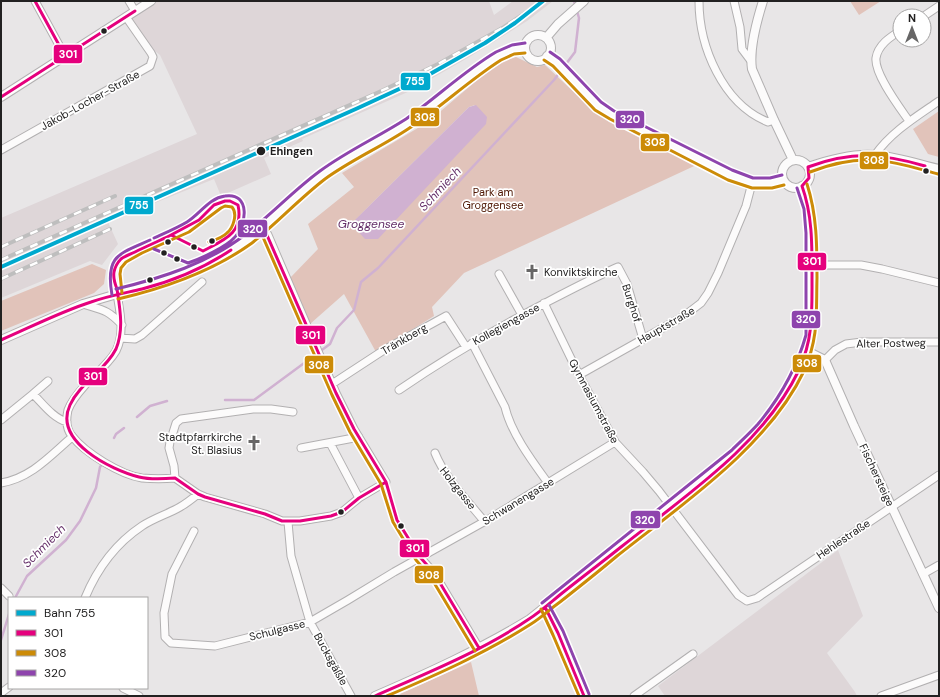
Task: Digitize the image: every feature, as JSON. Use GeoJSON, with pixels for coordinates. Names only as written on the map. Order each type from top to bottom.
{"type":"FeatureCollection","features":[{"type":"Feature","properties":{"kind":"street"},"geometry":{"type":"LineString","coordinates":[[35,1],[65,56]]}},
{"type":"Feature","properties":{"kind":"street"},"geometry":{"type":"LineString","coordinates":[[129,1],[135,12]]}},
{"type":"Feature","properties":{"kind":"street"},"geometry":{"type":"LineString","coordinates":[[1,97],[151,1]]}},
{"type":"Feature","properties":{"kind":"street"},"geometry":{"type":"LineString","coordinates":[[546,38],[584,1]]}},
{"type":"Feature","properties":{"kind":"street"},"geometry":{"type":"LineString","coordinates":[[699,1],[699,15],[708,50],[725,85],[742,107],[758,118],[768,122],[774,120]]}},
{"type":"Feature","properties":{"kind":"street"},"geometry":{"type":"LineString","coordinates":[[734,1],[742,49],[751,62]]}},
{"type":"Feature","properties":{"kind":"street"},"geometry":{"type":"LineString","coordinates":[[763,1],[755,32],[751,62],[752,69],[793,160]]}},
{"type":"Feature","properties":{"kind":"street","name":"Jakob-Locher-Straße"},"geometry":{"type":"LineString","coordinates":[[1,150],[150,66],[153,57],[126,17]]}},
{"type":"Feature","properties":{"kind":"street"},"geometry":{"type":"LineString","coordinates":[[538,35],[546,38],[550,45],[550,52],[547,56],[534,60],[527,55],[525,48],[530,37],[538,35]]}},
{"type":"Feature","properties":{"kind":"street"},"geometry":{"type":"LineString","coordinates":[[892,36],[888,38],[881,47],[876,59],[879,76],[909,121]]}},
{"type":"Feature","properties":{"kind":"street"},"geometry":{"type":"LineString","coordinates":[[1,340],[83,304],[141,289],[181,276],[223,256],[249,238],[323,174],[404,125],[445,97],[495,58],[515,49],[525,48]]}},
{"type":"Feature","properties":{"kind":"street"},"geometry":{"type":"LineString","coordinates":[[547,56],[556,62],[598,106],[612,115],[730,175],[752,183],[771,183],[783,180]]}},
{"type":"Feature","properties":{"kind":"street"},"geometry":{"type":"LineString","coordinates":[[875,155],[884,143],[909,121],[939,101]]}},
{"type":"Feature","properties":{"kind":"street"},"geometry":{"type":"LineString","coordinates":[[808,167],[844,158],[875,155],[896,158],[939,169]]}},
{"type":"Feature","properties":{"kind":"street"},"geometry":{"type":"LineString","coordinates":[[793,160],[801,161],[808,167],[810,172],[809,178],[802,186],[797,188],[791,187],[783,180],[782,175],[784,166],[793,160]]}},
{"type":"Feature","properties":{"kind":"street","name":"Hauptstraße"},"geometry":{"type":"LineString","coordinates":[[579,375],[694,310],[702,303],[718,273],[746,206],[752,183]]}},
{"type":"Feature","properties":{"kind":"street"},"geometry":{"type":"LineString","coordinates":[[375,696],[479,648],[530,619],[735,454],[761,428],[784,397],[807,351],[811,336],[812,265],[810,215],[802,186]]}},
{"type":"Feature","properties":{"kind":"street"},"geometry":{"type":"LineString","coordinates":[[117,294],[122,324],[120,338],[115,351],[78,393],[71,404],[67,422],[68,430],[72,437],[89,452],[118,470],[141,478],[175,478],[198,494],[288,522],[300,522],[331,516],[346,510],[359,498],[386,482],[359,437],[332,384],[263,226]]}},
{"type":"Feature","properties":{"kind":"street"},"geometry":{"type":"LineString","coordinates":[[812,265],[861,265],[939,283]]}},
{"type":"Feature","properties":{"kind":"street","name":"Kollegiengasse"},"geometry":{"type":"LineString","coordinates":[[399,390],[441,361],[522,315],[599,275],[618,267]]}},
{"type":"Feature","properties":{"kind":"street","name":"Burghof"},"geometry":{"type":"LineString","coordinates":[[618,267],[627,284],[643,339]]}},
{"type":"Feature","properties":{"kind":"street"},"geometry":{"type":"LineString","coordinates":[[499,274],[522,315]]}},
{"type":"Feature","properties":{"kind":"street"},"geometry":{"type":"LineString","coordinates":[[120,338],[135,339],[142,335],[202,282]]}},
{"type":"Feature","properties":{"kind":"street","name":"Gymnasiumstraße"},"geometry":{"type":"LineString","coordinates":[[544,303],[614,442],[643,472],[738,595],[747,601]]}},
{"type":"Feature","properties":{"kind":"street"},"geometry":{"type":"LineString","coordinates":[[83,304],[112,314],[122,324]]}},
{"type":"Feature","properties":{"kind":"street","name":"Tränkberg"},"geometry":{"type":"LineString","coordinates":[[332,384],[384,350],[446,316],[469,345]]}},
{"type":"Feature","properties":{"kind":"street","name":"Alter Postweg"},"geometry":{"type":"LineString","coordinates":[[825,360],[835,350],[846,344],[862,342],[939,342]]}},
{"type":"Feature","properties":{"kind":"street"},"geometry":{"type":"LineString","coordinates":[[469,345],[505,407],[526,453],[548,483]]}},
{"type":"Feature","properties":{"kind":"street"},"geometry":{"type":"LineString","coordinates":[[807,351],[825,360]]}},
{"type":"Feature","properties":{"kind":"street","name":"Fischersteige"},"geometry":{"type":"LineString","coordinates":[[825,360],[854,426],[939,608]]}},
{"type":"Feature","properties":{"kind":"street"},"geometry":{"type":"LineString","coordinates":[[1,420],[48,381]]}},
{"type":"Feature","properties":{"kind":"street"},"geometry":{"type":"LineString","coordinates":[[33,394],[56,417],[67,422]]}},
{"type":"Feature","properties":{"kind":"street"},"geometry":{"type":"LineString","coordinates":[[175,478],[174,466],[169,448],[176,423],[181,419],[200,418],[253,409],[271,409],[293,412]]}},
{"type":"Feature","properties":{"kind":"street"},"geometry":{"type":"LineString","coordinates":[[1,483],[22,477],[40,465],[72,437]]}},
{"type":"Feature","properties":{"kind":"street"},"geometry":{"type":"LineString","coordinates":[[301,448],[359,437]]}},
{"type":"Feature","properties":{"kind":"street","name":"Schwanengasse"},"geometry":{"type":"LineString","coordinates":[[394,572],[484,522],[614,442]]}},
{"type":"Feature","properties":{"kind":"street"},"geometry":{"type":"LineString","coordinates":[[330,443],[359,498]]}},
{"type":"Feature","properties":{"kind":"street","name":"Holzgasse"},"geometry":{"type":"LineString","coordinates":[[435,452],[439,464],[484,522]]}},
{"type":"Feature","properties":{"kind":"street","name":"Hehlestraße"},"geometry":{"type":"LineString","coordinates":[[747,601],[757,598],[939,475]]}},
{"type":"Feature","properties":{"kind":"street"},"geometry":{"type":"LineString","coordinates":[[85,597],[91,583],[103,563],[121,543],[141,526],[182,506],[198,494]]}},
{"type":"Feature","properties":{"kind":"street","name":"Bucksgäßle"},"geometry":{"type":"LineString","coordinates":[[288,522],[291,556],[310,622],[351,696]]}},
{"type":"Feature","properties":{"kind":"street","name":"Schulgasse"},"geometry":{"type":"LineString","coordinates":[[194,531],[172,574],[164,613],[165,637],[171,643],[215,646],[310,622],[394,572]]}},
{"type":"Feature","properties":{"kind":"street"},"geometry":{"type":"LineString","coordinates":[[420,557],[434,573],[479,648]]}},
{"type":"Feature","properties":{"kind":"street"},"geometry":{"type":"LineString","coordinates":[[923,574],[939,565]]}},
{"type":"Feature","properties":{"kind":"street"},"geometry":{"type":"LineString","coordinates":[[1,588],[9,596]]}},
{"type":"Feature","properties":{"kind":"street"},"geometry":{"type":"LineString","coordinates":[[545,607],[556,628],[584,696]]}},
{"type":"Feature","properties":{"kind":"street"},"geometry":{"type":"LineString","coordinates":[[634,696],[693,654]]}},
{"type":"Feature","properties":{"kind":"street"},"geometry":{"type":"LineString","coordinates":[[881,696],[939,675]]}},
{"type":"Feature","properties":{"kind":"street"},"geometry":{"type":"LineString","coordinates":[[125,689],[138,696]]}},
{"type":"Feature","properties":{"kind":"shaded area"},"geometry":{"type":"Polygon","coordinates":[[[151,1],[489,1],[494,15],[513,1],[553,1],[527,21],[471,56],[410,91],[302,139],[303,141],[264,158],[271,174],[221,196],[214,179],[108,222],[118,244],[102,265],[90,261],[1,298],[1,218],[197,134],[160,55],[143,42],[126,17],[151,1]]]}},
{"type":"Feature","properties":{"kind":"shaded area"},"geometry":{"type":"Polygon","coordinates":[[[838,550],[863,616],[827,653],[857,696],[665,696],[658,686],[838,550]]]}},
{"type":"Feature","properties":{"kind":"green space"},"geometry":{"type":"Polygon","coordinates":[[[850,1],[881,1],[859,15],[850,1]]]}},
{"type":"Feature","properties":{"kind":"green space","name":"Park am Groggensee"},"geometry":{"type":"Polygon","coordinates":[[[516,57],[537,67],[545,65],[577,95],[583,91],[598,106],[705,161],[464,273],[432,307],[434,316],[376,352],[344,294],[310,324],[290,278],[318,249],[308,224],[354,187],[342,173],[428,122],[483,75],[504,61],[516,57]],[[475,105],[469,107],[355,220],[475,105]]]}},
{"type":"Feature","properties":{"kind":"green space"},"geometry":{"type":"Polygon","coordinates":[[[939,111],[939,157],[928,154],[913,129],[939,111]]]}},
{"type":"Feature","properties":{"kind":"green space"},"geometry":{"type":"Polygon","coordinates":[[[92,264],[106,270],[104,284],[94,293],[1,331],[1,301],[92,264]]]}},
{"type":"Feature","properties":{"kind":"green space"},"geometry":{"type":"Polygon","coordinates":[[[471,662],[479,696],[401,696],[400,694],[471,662]]]}},
{"type":"Feature","properties":{"kind":"water","name":"Groggensee"},"geometry":{"type":"Polygon","coordinates":[[[476,105],[487,117],[486,124],[378,239],[365,239],[356,229],[355,220],[469,107],[476,105]]]}},
{"type":"Feature","properties":{"kind":"waterway","name":"Schmiech"},"geometry":{"type":"LineString","coordinates":[[225,400],[254,400],[330,344],[337,328],[354,310],[361,282],[378,268],[554,80],[575,52],[579,18],[574,1]]}},
{"type":"Feature","properties":{"kind":"waterway","name":"Schmiech"},"geometry":{"type":"LineString","coordinates":[[137,417],[150,406],[167,401]]}},
{"type":"Feature","properties":{"kind":"waterway","name":"Schmiech"},"geometry":{"type":"LineString","coordinates":[[114,438],[116,434],[124,428]]}},
{"type":"Feature","properties":{"kind":"waterway","name":"Schmiech"},"geometry":{"type":"LineString","coordinates":[[16,597],[27,576],[66,540],[80,521],[96,488],[100,467],[103,463]]}},
{"type":"Feature","properties":{"kind":"waterway","name":"Schmiech"},"geometry":{"type":"LineString","coordinates":[[1,640],[8,617]]}},
{"type":"Feature","properties":{"kind":"railway"},"geometry":{"type":"LineString","coordinates":[[1,260],[379,92],[438,64],[504,27],[543,1]]}},
{"type":"Feature","properties":{"kind":"railway"},"geometry":{"type":"LineString","coordinates":[[1,247],[115,196]]}},
{"type":"Feature","properties":{"kind":"railway"},"geometry":{"type":"LineString","coordinates":[[1,279],[110,229]]}},
{"type":"Feature","properties":{"kind":"rail line","name":"755"},"geometry":{"type":"LineString","coordinates":[[1,267],[423,78],[485,43],[515,23],[543,1]]}},
{"type":"Feature","properties":{"kind":"transit line","name":"301"},"geometry":{"type":"LineString","coordinates":[[35,1],[65,56]]}},
{"type":"Feature","properties":{"kind":"transit line","name":"301"},"geometry":{"type":"LineString","coordinates":[[1,97],[135,11]]}},
{"type":"Feature","properties":{"kind":"transit line","name":"320"},"geometry":{"type":"LineString","coordinates":[[116,289],[151,280],[184,268],[201,261],[232,244],[256,226],[310,178],[330,164],[406,119],[484,59],[512,45],[525,43]]}},
{"type":"Feature","properties":{"kind":"transit line","name":"320"},"geometry":{"type":"LineString","coordinates":[[550,52],[560,59],[601,102],[614,111],[732,170],[753,178],[770,178],[782,175]]}},
{"type":"Feature","properties":{"kind":"transit line","name":"308"},"geometry":{"type":"LineString","coordinates":[[118,299],[153,290],[188,278],[237,253],[252,243],[325,179],[408,129],[501,60],[514,54],[525,53]]}},
{"type":"Feature","properties":{"kind":"transit line","name":"308"},"geometry":{"type":"LineString","coordinates":[[544,60],[553,66],[595,110],[610,119],[728,180],[752,188],[772,188],[784,185]]}},
{"type":"Feature","properties":{"kind":"transit line","name":"301"},"geometry":{"type":"LineString","coordinates":[[375,696],[473,651],[511,631],[533,616],[720,468],[744,446],[765,422],[784,397],[799,370],[804,359],[811,326],[812,244],[808,209],[802,186],[809,178],[808,167],[839,158],[853,156],[880,156],[925,166]]}},
{"type":"Feature","properties":{"kind":"transit line","name":"308"},"geometry":{"type":"LineString","coordinates":[[810,172],[838,163],[876,160],[938,174]]}},
{"type":"Feature","properties":{"kind":"transit line","name":"308"},"geometry":{"type":"LineString","coordinates":[[387,696],[479,654],[535,622],[695,495],[721,473],[769,425],[788,399],[804,371],[809,359],[816,325],[817,266],[815,219],[807,184]]}},
{"type":"Feature","properties":{"kind":"transit line","name":"320"},"geometry":{"type":"LineString","coordinates":[[542,603],[732,450],[758,424],[780,393],[798,359],[806,335],[806,233],[804,209],[797,188]]}},
{"type":"Feature","properties":{"kind":"transit line","name":"320"},"geometry":{"type":"LineString","coordinates":[[154,238],[192,219],[209,203],[219,197],[233,196],[239,199],[243,204],[244,218],[238,233],[225,245],[199,259],[188,263],[154,249]]}},
{"type":"Feature","properties":{"kind":"transit line","name":"301"},"geometry":{"type":"LineString","coordinates":[[225,201],[230,201],[238,205],[239,215],[235,229],[225,239],[203,251],[171,235],[199,220],[214,205],[225,201]]}},
{"type":"Feature","properties":{"kind":"transit line","name":"308"},"geometry":{"type":"LineString","coordinates":[[122,293],[120,274],[121,268],[126,262],[142,253],[189,232],[221,208],[225,206],[232,207],[235,217],[231,228],[223,236],[209,242]]}},
{"type":"Feature","properties":{"kind":"transit line","name":"301"},"geometry":{"type":"LineString","coordinates":[[263,226],[336,393],[354,429],[386,482],[397,520],[420,557],[434,573],[479,648]]}},
{"type":"Feature","properties":{"kind":"transit line","name":"308"},"geometry":{"type":"LineString","coordinates":[[259,228],[332,395],[350,432],[381,484],[393,522],[416,560],[430,576],[475,651]]}},
{"type":"Feature","properties":{"kind":"transit line","name":"301"},"geometry":{"type":"LineString","coordinates":[[171,235],[124,257],[114,270],[121,327],[116,349],[106,364],[74,397],[70,405],[67,418],[70,430],[77,442],[100,461],[139,477],[152,479],[175,478]]}},
{"type":"Feature","properties":{"kind":"transit line","name":"320"},"geometry":{"type":"LineString","coordinates":[[112,295],[110,282],[111,272],[113,264],[117,258],[130,249],[150,240]]}},
{"type":"Feature","properties":{"kind":"transit line","name":"301"},"geometry":{"type":"LineString","coordinates":[[1,340],[79,306],[104,298],[154,286],[177,278],[210,263],[231,250]]}},
{"type":"Feature","properties":{"kind":"transit line","name":"301"},"geometry":{"type":"LineString","coordinates":[[175,478],[198,494],[205,497],[265,514],[282,521],[300,521],[331,516],[342,512],[359,498],[386,482]]}},
{"type":"Feature","properties":{"kind":"transit line","name":"320"},"geometry":{"type":"LineString","coordinates":[[549,605],[563,631],[589,694]]}},
{"type":"Feature","properties":{"kind":"transit line","name":"301"},"geometry":{"type":"LineString","coordinates":[[545,607],[558,633],[584,696]]}},
{"type":"Feature","properties":{"kind":"transit line","name":"308"},"geometry":{"type":"LineString","coordinates":[[541,609],[579,696]]}},
{"type":"Feature","properties":{"kind":"place","name":"Ehingen"},"geometry":{"type":"Point","coordinates":[261,151]}},
{"type":"Feature","properties":{"kind":"place","name":"Konviktskirche"},"geometry":{"type":"Point","coordinates":[532,272]}},
{"type":"Feature","properties":{"kind":"place","name":"Stadtpfarrkirche St. Blasius"},"geometry":{"type":"Point","coordinates":[254,443]}}]}
